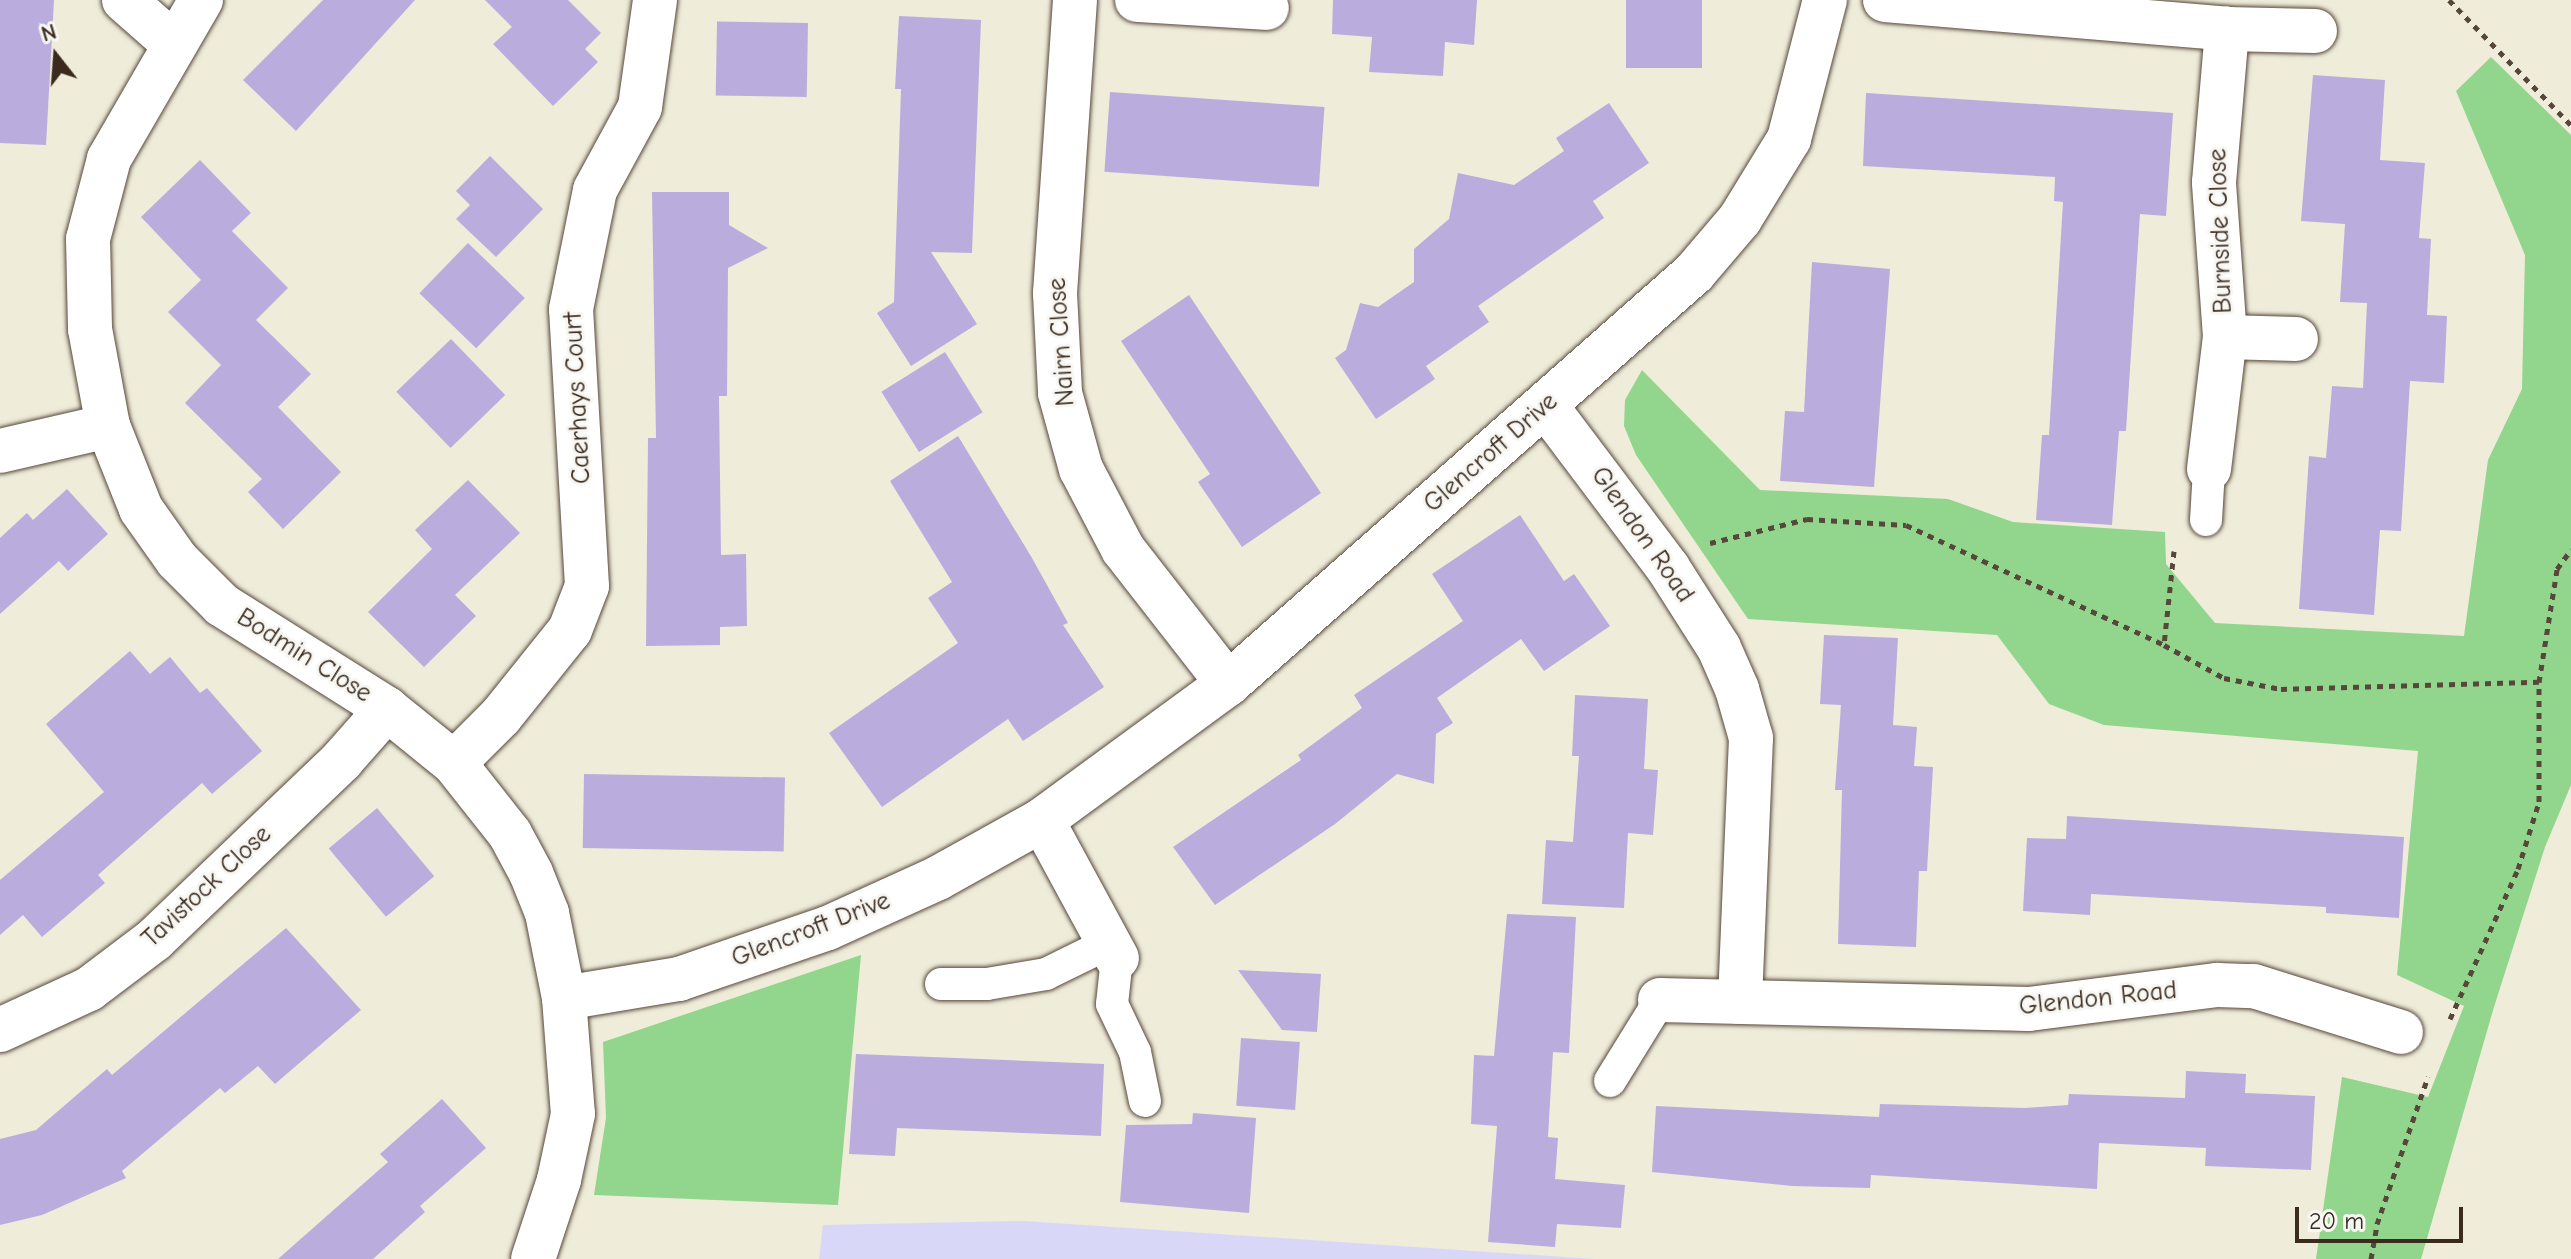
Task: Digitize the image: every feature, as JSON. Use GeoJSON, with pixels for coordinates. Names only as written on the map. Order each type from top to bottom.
{"type":"FeatureCollection","features":[{"type":"Feature","properties":{"kind":"street"},"geometry":{"type":"LineString","coordinates":[[124,0],[173,43]]}},
{"type":"Feature","properties":{"kind":"street","name":"Bodmin Close"},"geometry":{"type":"LineString","coordinates":[[201,0],[173,43],[109,159],[88,239],[90,329],[108,426],[141,509],[177,560],[222,605],[387,709],[454,763],[510,834],[531,873],[547,913],[564,998],[573,1114],[559,1180],[533,1259]]}},
{"type":"Feature","properties":{"kind":"street","name":"Caerhays Court"},"geometry":{"type":"LineString","coordinates":[[454,763],[501,716],[570,630],[587,586],[571,309],[595,190],[640,107],[655,0]]}},
{"type":"Feature","properties":{"kind":"street","name":"Nairn Close"},"geometry":{"type":"LineString","coordinates":[[1075,0],[1055,293],[1060,393],[1081,469],[1123,549],[1228,684]]}},
{"type":"Feature","properties":{"kind":"street"},"geometry":{"type":"LineString","coordinates":[[1137,0],[1267,4]]}},
{"type":"Feature","properties":{"kind":"street","name":"Glencroft Drive"},"geometry":{"type":"LineString","coordinates":[[564,998],[679,979],[828,928],[938,878],[1042,820],[1228,684],[1694,273],[1740,219],[1789,139],[1825,0]]}},
{"type":"Feature","properties":{"kind":"street"},"geometry":{"type":"LineString","coordinates":[[1885,0],[2227,29],[2315,31]]}},
{"type":"Feature","properties":{"kind":"street","name":"Burnside Close"},"geometry":{"type":"LineString","coordinates":[[2209,469],[2225,337],[2214,182],[2227,29]]}},
{"type":"Feature","properties":{"kind":"street","name":"Burnside Close"},"geometry":{"type":"LineString","coordinates":[[2225,337],[2296,339]]}},
{"type":"Feature","properties":{"kind":"street","name":"Glendon Road"},"geometry":{"type":"LineString","coordinates":[[1546,406],[1668,568],[1719,648],[1751,738],[1740,1002]]}},
{"type":"Feature","properties":{"kind":"street"},"geometry":{"type":"LineString","coordinates":[[0,451],[108,426]]}},
{"type":"Feature","properties":{"kind":"street","name":"Tavistock Close"},"geometry":{"type":"LineString","coordinates":[[0,1030],[89,989],[155,939],[342,760],[387,709]]}},
{"type":"Feature","properties":{"kind":"street"},"geometry":{"type":"LineString","coordinates":[[1042,820],[1113,951]]}},
{"type":"Feature","properties":{"kind":"street","name":"Glendon Road"},"geometry":{"type":"LineString","coordinates":[[1660,1000],[2029,1009],[2217,985],[2254,986],[2401,1032]]}},
{"type":"Feature","properties":{"kind":"lane"},"geometry":{"type":"LineString","coordinates":[[2206,520],[2209,469]]}},
{"type":"Feature","properties":{"kind":"lane"},"geometry":{"type":"LineString","coordinates":[[941,984],[987,984],[1046,974],[1113,951],[1112,1004],[1135,1052],[1145,1101]]}},
{"type":"Feature","properties":{"kind":"lane"},"geometry":{"type":"LineString","coordinates":[[1610,1081],[1660,1000]]}},
{"type":"Feature","properties":{"kind":"path"},"geometry":{"type":"LineString","coordinates":[[2449,0],[2571,125]]}},
{"type":"Feature","properties":{"kind":"path"},"geometry":{"type":"LineString","coordinates":[[1668,568],[1711,543],[1807,519],[1906,525],[2164,645],[2224,678],[2281,689],[2539,682]]}},
{"type":"Feature","properties":{"kind":"path"},"geometry":{"type":"LineString","coordinates":[[2164,645],[2175,534]]}},
{"type":"Feature","properties":{"kind":"path"},"geometry":{"type":"LineString","coordinates":[[2446,1029],[2518,869],[2539,802],[2539,682],[2557,569],[2571,550]]}},
{"type":"Feature","properties":{"kind":"path"},"geometry":{"type":"LineString","coordinates":[[2371,1259],[2377,1224],[2429,1072]]}},
{"type":"Feature","properties":{"kind":"shaded area"},"geometry":{"type":"Polygon","coordinates":[[[1024,1221],[1595,1259],[819,1259],[823,1225],[1024,1221]]]}},
{"type":"Feature","properties":{"kind":"green space"},"geometry":{"type":"Polygon","coordinates":[[[2491,57],[2571,135],[2571,785],[2545,847],[2494,1007],[2421,1259],[2316,1259],[2342,1077],[2428,1097],[2464,1006],[2397,975],[2418,751],[2104,725],[2049,704],[1997,635],[1748,619],[1636,455],[1624,426],[1625,400],[1642,370],[1760,490],[1948,499],[2013,522],[2165,532],[2166,564],[2215,623],[2464,636],[2488,460],[2522,389],[2525,255],[2456,91],[2491,57]]]}},
{"type":"Feature","properties":{"kind":"green space"},"geometry":{"type":"Polygon","coordinates":[[[861,955],[838,1205],[594,1195],[606,1118],[603,1042],[861,955]]]}},
{"type":"Feature","properties":{"kind":"building"},"geometry":{"type":"Polygon","coordinates":[[[0,0],[54,0],[46,145],[0,143],[0,0]]]}},
{"type":"Feature","properties":{"kind":"building"},"geometry":{"type":"Polygon","coordinates":[[[323,0],[415,0],[296,131],[243,80],[323,0]]]}},
{"type":"Feature","properties":{"kind":"building"},"geometry":{"type":"Polygon","coordinates":[[[485,0],[568,0],[601,33],[585,49],[598,62],[553,106],[493,44],[512,27],[485,0]]]}},
{"type":"Feature","properties":{"kind":"building"},"geometry":{"type":"Polygon","coordinates":[[[1333,0],[1477,0],[1474,45],[1445,42],[1443,76],[1369,72],[1372,37],[1332,34],[1333,0]]]}},
{"type":"Feature","properties":{"kind":"building"},"geometry":{"type":"Polygon","coordinates":[[[1626,0],[1702,0],[1702,68],[1626,68],[1626,0]]]}},
{"type":"Feature","properties":{"kind":"building"},"geometry":{"type":"Polygon","coordinates":[[[899,16],[981,20],[972,253],[931,252],[977,324],[911,366],[877,313],[894,302],[901,89],[895,89],[899,16]]]}},
{"type":"Feature","properties":{"kind":"building"},"geometry":{"type":"Polygon","coordinates":[[[717,21],[808,23],[807,97],[716,95],[717,21]]]}},
{"type":"Feature","properties":{"kind":"building"},"geometry":{"type":"Polygon","coordinates":[[[2313,75],[2385,80],[2380,160],[2425,163],[2419,238],[2431,239],[2427,315],[2447,316],[2444,383],[2410,381],[2401,531],[2380,530],[2374,615],[2299,609],[2309,456],[2326,458],[2332,386],[2363,388],[2367,303],[2340,302],[2345,224],[2301,221],[2313,75]]]}},
{"type":"Feature","properties":{"kind":"building"},"geometry":{"type":"Polygon","coordinates":[[[1110,92],[1324,107],[1319,187],[1104,172],[1110,92]]]}},
{"type":"Feature","properties":{"kind":"building"},"geometry":{"type":"Polygon","coordinates":[[[1866,93],[2173,113],[2166,216],[2140,214],[2126,431],[2119,431],[2112,525],[2036,520],[2042,435],[2049,435],[2063,202],[2054,201],[2055,177],[1863,166],[1866,93]]]}},
{"type":"Feature","properties":{"kind":"building"},"geometry":{"type":"Polygon","coordinates":[[[1609,103],[1649,163],[1593,201],[1604,218],[1478,306],[1489,322],[1426,366],[1435,379],[1376,419],[1335,358],[1346,350],[1360,303],[1378,307],[1414,282],[1414,249],[1449,219],[1458,173],[1514,185],[1564,151],[1556,138],[1609,103]]]}},
{"type":"Feature","properties":{"kind":"building"},"geometry":{"type":"Polygon","coordinates":[[[490,156],[543,209],[496,257],[456,219],[470,205],[456,191],[490,156]]]}},
{"type":"Feature","properties":{"kind":"building"},"geometry":{"type":"Polygon","coordinates":[[[200,160],[251,213],[232,231],[288,288],[256,320],[311,374],[278,407],[341,472],[283,529],[248,492],[262,479],[185,403],[221,365],[168,312],[201,280],[141,217],[200,160]]]}},
{"type":"Feature","properties":{"kind":"building"},"geometry":{"type":"Polygon","coordinates":[[[652,192],[729,192],[729,225],[768,248],[728,268],[727,396],[719,396],[721,555],[746,554],[747,626],[720,627],[720,645],[646,646],[648,438],[656,438],[652,192]]]}},
{"type":"Feature","properties":{"kind":"building"},"geometry":{"type":"Polygon","coordinates":[[[468,243],[525,298],[476,348],[419,293],[468,243]]]}},
{"type":"Feature","properties":{"kind":"building"},"geometry":{"type":"Polygon","coordinates":[[[1812,262],[1890,269],[1874,487],[1780,481],[1785,411],[1804,412],[1812,262]]]}},
{"type":"Feature","properties":{"kind":"building"},"geometry":{"type":"Polygon","coordinates":[[[1189,295],[1321,493],[1242,547],[1198,482],[1210,474],[1121,341],[1189,295]]]}},
{"type":"Feature","properties":{"kind":"building"},"geometry":{"type":"Polygon","coordinates":[[[451,339],[505,395],[451,448],[396,392],[451,339]]]}},
{"type":"Feature","properties":{"kind":"building"},"geometry":{"type":"Polygon","coordinates":[[[945,352],[983,412],[919,452],[881,392],[945,352]]]}},
{"type":"Feature","properties":{"kind":"building"},"geometry":{"type":"Polygon","coordinates":[[[958,436],[1032,558],[1068,623],[1063,625],[1104,687],[1023,741],[1008,719],[882,807],[829,733],[958,643],[928,598],[952,582],[890,481],[958,436]]]}},
{"type":"Feature","properties":{"kind":"building"},"geometry":{"type":"Polygon","coordinates":[[[468,480],[520,533],[455,595],[476,616],[424,667],[368,612],[432,549],[415,530],[468,480]]]}},
{"type":"Feature","properties":{"kind":"building"},"geometry":{"type":"Polygon","coordinates":[[[67,489],[108,534],[68,571],[59,561],[0,614],[0,538],[27,513],[33,520],[67,489]]]}},
{"type":"Feature","properties":{"kind":"building"},"geometry":{"type":"Polygon","coordinates":[[[1520,515],[1564,581],[1574,574],[1610,626],[1544,671],[1521,639],[1437,698],[1453,723],[1436,734],[1434,784],[1397,774],[1335,824],[1215,905],[1173,847],[1301,760],[1298,755],[1362,708],[1354,695],[1463,621],[1432,574],[1520,515]]]}},
{"type":"Feature","properties":{"kind":"building"},"geometry":{"type":"Polygon","coordinates":[[[1824,635],[1898,638],[1893,725],[1917,727],[1914,766],[1933,767],[1927,871],[1919,871],[1916,947],[1838,944],[1842,790],[1835,790],[1841,705],[1820,704],[1824,635]]]}},
{"type":"Feature","properties":{"kind":"building"},"geometry":{"type":"Polygon","coordinates":[[[130,651],[150,674],[170,657],[200,693],[207,688],[262,751],[212,794],[202,783],[98,875],[105,883],[42,937],[23,915],[0,935],[0,880],[104,792],[46,724],[130,651]]]}},
{"type":"Feature","properties":{"kind":"building"},"geometry":{"type":"Polygon","coordinates":[[[1575,695],[1648,699],[1644,769],[1658,770],[1653,835],[1628,833],[1624,908],[1542,904],[1546,840],[1573,842],[1579,756],[1572,756],[1575,695]]]}},
{"type":"Feature","properties":{"kind":"building"},"geometry":{"type":"Polygon","coordinates":[[[584,774],[785,778],[784,851],[583,848],[584,774]]]}},
{"type":"Feature","properties":{"kind":"building"},"geometry":{"type":"Polygon","coordinates":[[[377,808],[434,876],[386,917],[329,848],[377,808]]]}},
{"type":"Feature","properties":{"kind":"building"},"geometry":{"type":"Polygon","coordinates":[[[2067,816],[2404,837],[2399,918],[2326,913],[2326,907],[2091,894],[2090,915],[2023,911],[2027,838],[2066,839],[2067,816]]]}},
{"type":"Feature","properties":{"kind":"building"},"geometry":{"type":"Polygon","coordinates":[[[1507,914],[1576,917],[1569,1053],[1553,1052],[1548,1137],[1558,1138],[1555,1179],[1625,1185],[1621,1228],[1557,1224],[1555,1247],[1488,1242],[1497,1126],[1471,1124],[1474,1055],[1494,1056],[1507,914]]]}},
{"type":"Feature","properties":{"kind":"building"},"geometry":{"type":"Polygon","coordinates":[[[286,928],[361,1010],[275,1084],[258,1066],[225,1093],[220,1088],[122,1171],[126,1178],[42,1215],[0,1225],[0,1139],[36,1130],[107,1069],[112,1075],[286,928]]]}},
{"type":"Feature","properties":{"kind":"building"},"geometry":{"type":"Polygon","coordinates":[[[1238,970],[1321,974],[1317,1032],[1282,1030],[1238,970]]]}},
{"type":"Feature","properties":{"kind":"building"},"geometry":{"type":"Polygon","coordinates":[[[1241,1038],[1300,1042],[1295,1110],[1236,1106],[1241,1038]]]}},
{"type":"Feature","properties":{"kind":"building"},"geometry":{"type":"Polygon","coordinates":[[[856,1054],[1104,1064],[1101,1136],[897,1128],[895,1156],[849,1154],[856,1054]]]}},
{"type":"Feature","properties":{"kind":"building"},"geometry":{"type":"Polygon","coordinates":[[[2186,1071],[2246,1074],[2245,1093],[2315,1096],[2311,1170],[2205,1166],[2206,1148],[2099,1143],[2097,1189],[1871,1175],[1870,1188],[1792,1186],[1652,1172],[1656,1106],[1879,1117],[1880,1104],[2025,1108],[2068,1105],[2069,1094],[2185,1098],[2186,1071]]]}},
{"type":"Feature","properties":{"kind":"building"},"geometry":{"type":"Polygon","coordinates":[[[442,1099],[486,1148],[420,1206],[425,1212],[373,1259],[278,1259],[388,1162],[380,1154],[442,1099]]]}},
{"type":"Feature","properties":{"kind":"building"},"geometry":{"type":"Polygon","coordinates":[[[1193,1113],[1256,1118],[1249,1213],[1120,1202],[1126,1125],[1192,1124],[1193,1113]]]}}]}
